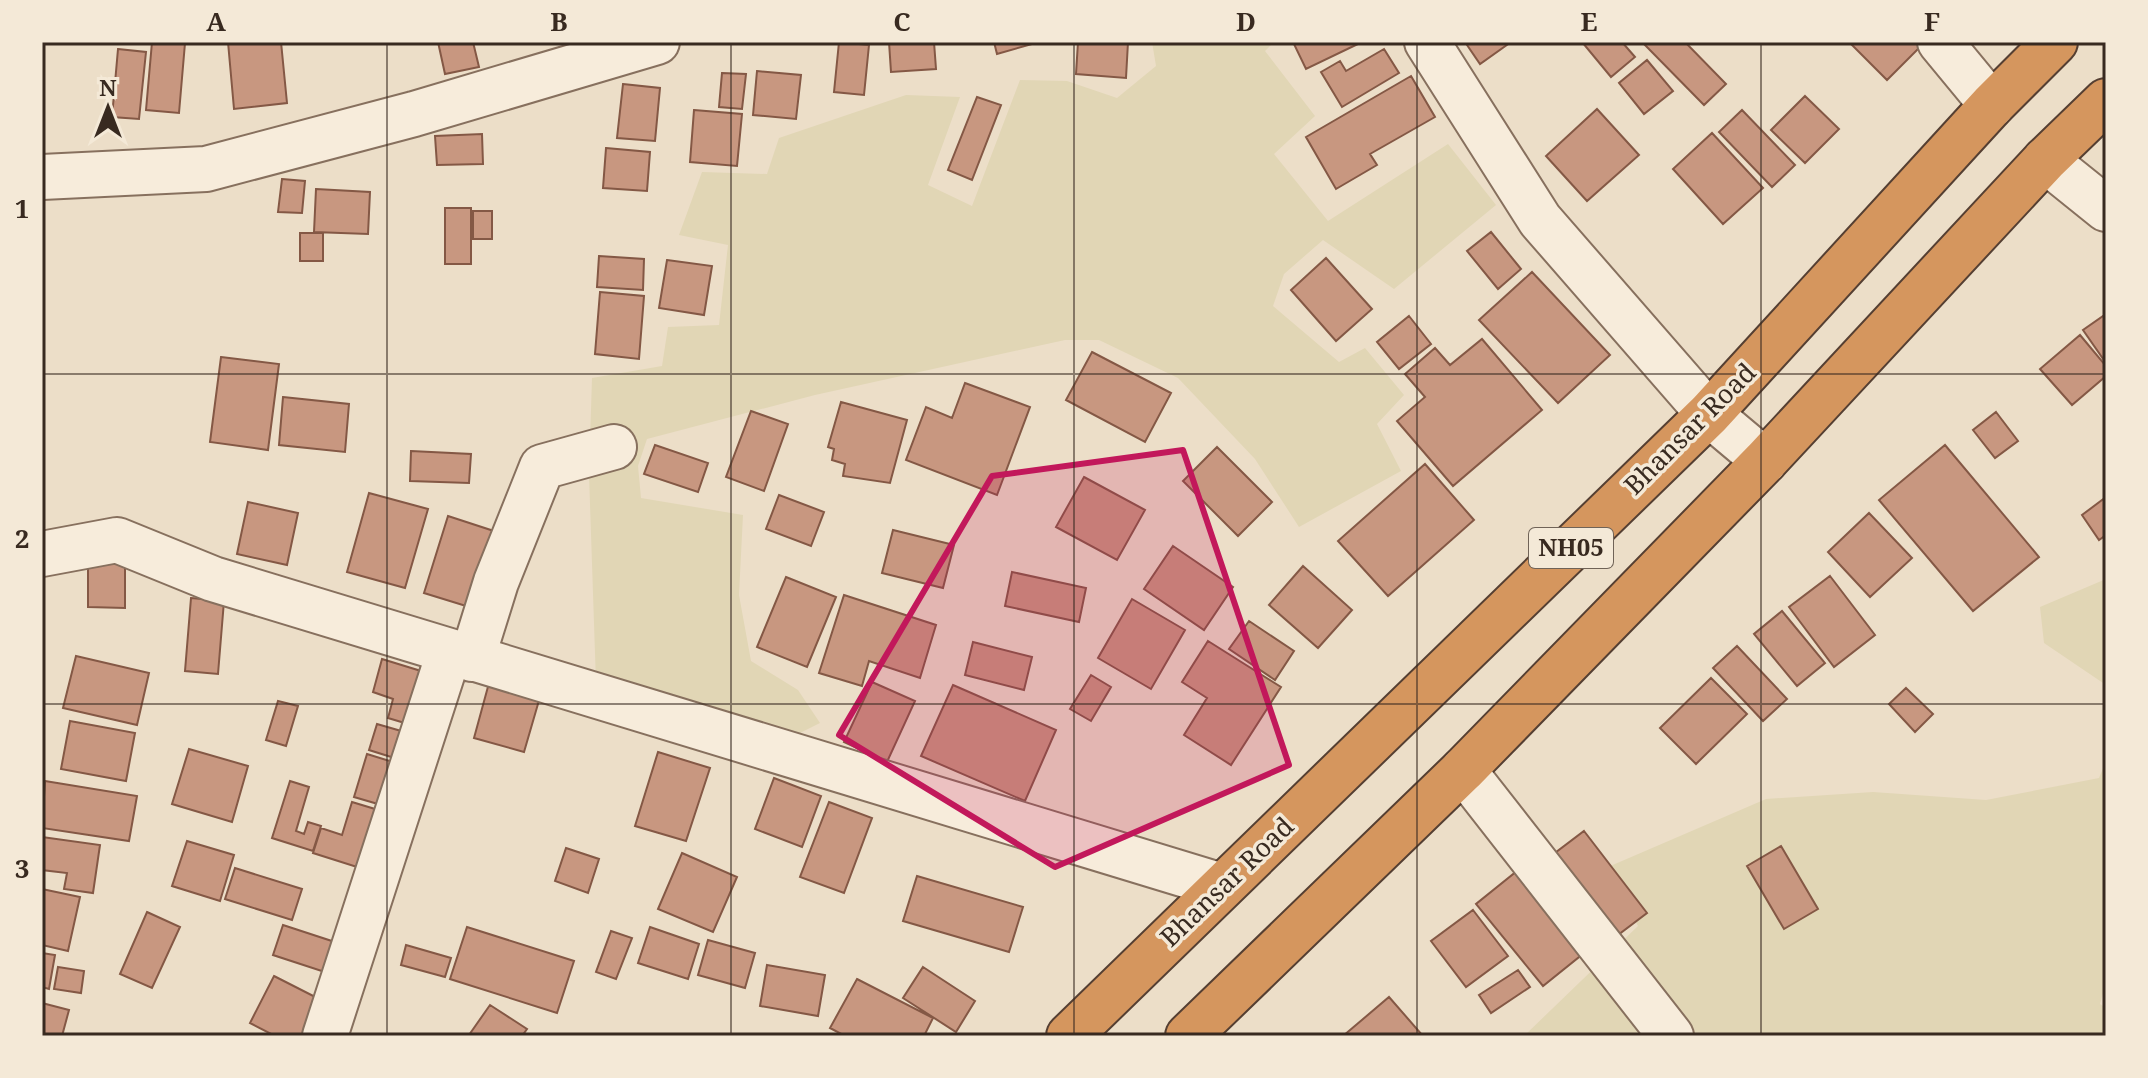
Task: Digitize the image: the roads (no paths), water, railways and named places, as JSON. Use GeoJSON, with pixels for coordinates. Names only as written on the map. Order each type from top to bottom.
{"type":"FeatureCollection","features":[{"type":"Feature","properties":{"kind":"highway","name":"Bhansar Road"},"geometry":{"type":"LineString","coordinates":[[1069,1036],[1709,414],[1992,105],[2055,42]]}},
{"type":"Feature","properties":{"kind":"highway","name":"NH05"},"geometry":{"type":"LineString","coordinates":[[1188,1036],[1463,770],[1765,461],[2045,160],[2106,101]]}},
{"type":"Feature","properties":{"kind":"street"},"geometry":{"type":"LineString","coordinates":[[42,177],[206,169],[414,114],[657,42]]}},
{"type":"Feature","properties":{"kind":"street"},"geometry":{"type":"LineString","coordinates":[[1427,42],[1540,220],[1709,414],[1765,461]]}},
{"type":"Feature","properties":{"kind":"street"},"geometry":{"type":"LineString","coordinates":[[1940,42],[1992,105]]}},
{"type":"Feature","properties":{"kind":"street"},"geometry":{"type":"LineString","coordinates":[[2045,160],[2106,209]]}},
{"type":"Feature","properties":{"kind":"street"},"geometry":{"type":"LineString","coordinates":[[325,1036],[460,656],[496,582],[542,467],[614,447]]}},
{"type":"Feature","properties":{"kind":"street"},"geometry":{"type":"LineString","coordinates":[[42,554],[117,540],[213,579],[1222,886]]}},
{"type":"Feature","properties":{"kind":"street"},"geometry":{"type":"LineString","coordinates":[[1463,770],[1671,1036]]}}]}
